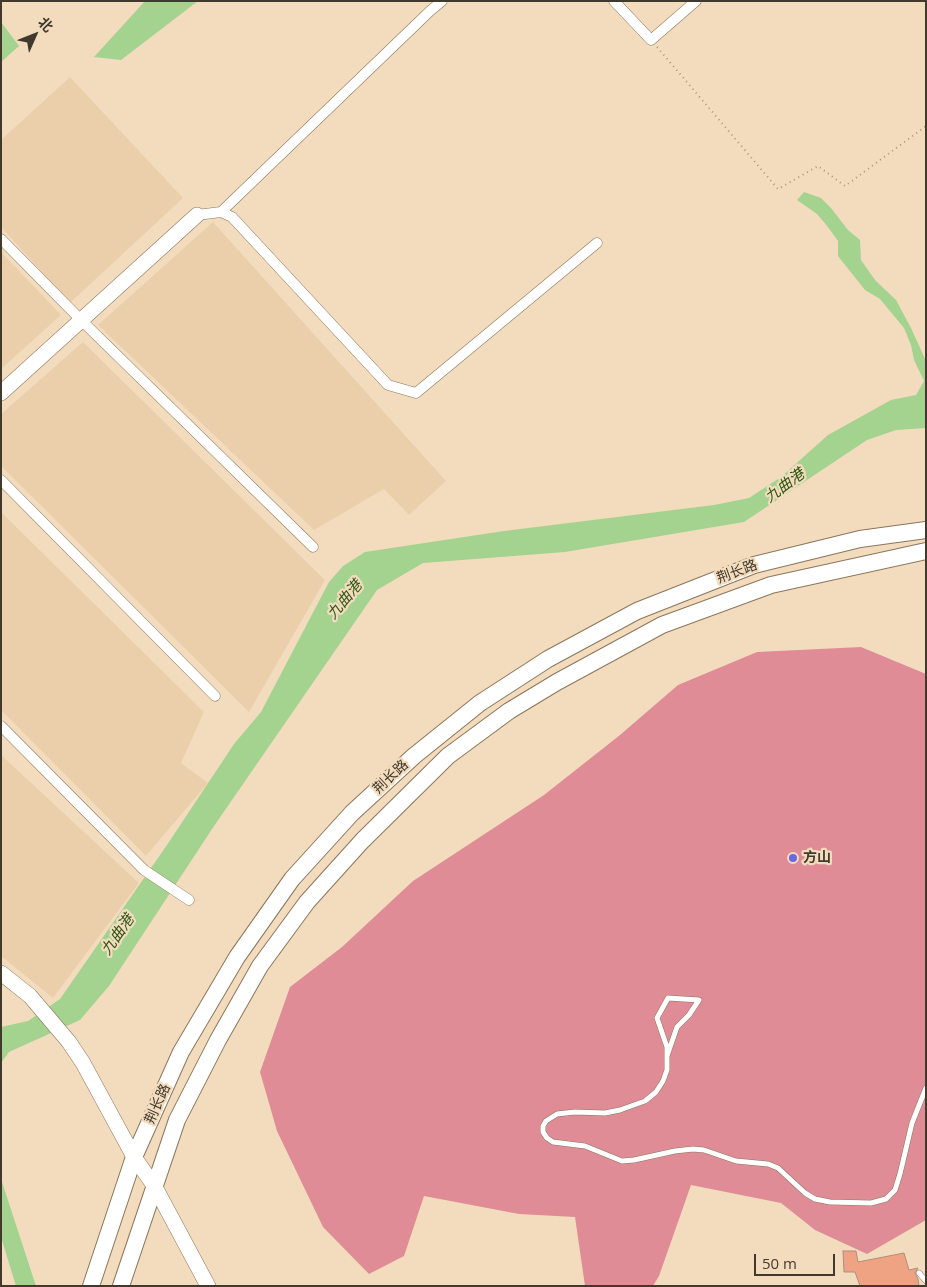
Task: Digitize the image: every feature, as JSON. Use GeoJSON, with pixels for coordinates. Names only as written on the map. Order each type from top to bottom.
{"type":"FeatureCollection","features":[{"type":"Feature","properties":{"kind":"main road","name":"荆长路"},"geometry":{"type":"LineString","coordinates":[[90,1286],[134,1157],[181,1052],[237,957],[292,879],[352,813],[421,750],[480,703],[548,659],[637,612],[754,565],[860,539],[926,530]]}},
{"type":"Feature","properties":{"kind":"main road","name":"荆长路"},"geometry":{"type":"LineString","coordinates":[[121,1286],[156,1187],[177,1120],[218,1040],[260,966],[313,895],[362,841],[448,756],[509,711],[557,682],[662,626],[771,585],[926,551]]}},
{"type":"Feature","properties":{"kind":"street"},"geometry":{"type":"LineString","coordinates":[[221,212],[442,1]]}},
{"type":"Feature","properties":{"kind":"street"},"geometry":{"type":"LineString","coordinates":[[614,1],[651,40],[696,1]]}},
{"type":"Feature","properties":{"kind":"street"},"geometry":{"type":"LineString","coordinates":[[1,394],[197,215],[221,212],[232,217],[388,385],[416,394],[597,243]]}},
{"type":"Feature","properties":{"kind":"street"},"geometry":{"type":"LineString","coordinates":[[1,239],[313,547]]}},
{"type":"Feature","properties":{"kind":"street"},"geometry":{"type":"LineString","coordinates":[[1,480],[215,696]]}},
{"type":"Feature","properties":{"kind":"street"},"geometry":{"type":"LineString","coordinates":[[1,726],[144,870],[189,900]]}},
{"type":"Feature","properties":{"kind":"street"},"geometry":{"type":"LineString","coordinates":[[1,973],[30,996],[69,1042],[83,1063],[134,1157],[156,1187],[208,1286]]}},
{"type":"Feature","properties":{"kind":"lane"},"geometry":{"type":"LineString","coordinates":[[667,1056],[677,1027],[689,1015],[699,1000],[668,998],[657,1018],[667,1047],[667,1056],[663,1081],[656,1092],[645,1101],[620,1110],[605,1113],[575,1112],[557,1114],[546,1120],[543,1132],[553,1142],[585,1146],[622,1161],[675,1151],[704,1150],[736,1161],[768,1164],[778,1168],[805,1193],[815,1199],[830,1202],[871,1203],[886,1199],[895,1190],[912,1122],[926,1088]]}},
{"type":"Feature","properties":{"kind":"lane"},"geometry":{"type":"LineString","coordinates":[[919,1273],[926,1281]]}},
{"type":"Feature","properties":{"kind":"path"},"geometry":{"type":"LineString","coordinates":[[651,40],[778,189],[818,166],[845,186],[926,126]]}},
{"type":"Feature","properties":{"kind":"shaded area"},"geometry":{"type":"Polygon","coordinates":[[[70,77],[183,198],[70,303],[1,227],[1,140],[70,77]]]}},
{"type":"Feature","properties":{"kind":"shaded area"},"geometry":{"type":"Polygon","coordinates":[[[213,222],[446,481],[409,515],[384,489],[314,530],[98,325],[213,222]]]}},
{"type":"Feature","properties":{"kind":"shaded area"},"geometry":{"type":"Polygon","coordinates":[[[1,252],[61,315],[1,369],[1,252]]]}},
{"type":"Feature","properties":{"kind":"shaded area"},"geometry":{"type":"Polygon","coordinates":[[[83,342],[325,580],[249,712],[1,466],[1,414],[83,342]]]}},
{"type":"Feature","properties":{"kind":"shaded area"},"geometry":{"type":"Polygon","coordinates":[[[1,512],[204,712],[181,763],[208,783],[146,856],[1,710],[1,512]]]}},
{"type":"Feature","properties":{"kind":"shaded area"},"geometry":{"type":"Polygon","coordinates":[[[861,647],[926,674],[926,1220],[867,1254],[815,1230],[781,1203],[691,1185],[659,1276],[653,1286],[585,1286],[575,1217],[519,1214],[424,1196],[404,1256],[369,1274],[323,1227],[277,1131],[260,1072],[290,987],[342,947],[413,881],[544,795],[620,735],[678,685],[757,652],[861,647]]]}},
{"type":"Feature","properties":{"kind":"shaded area"},"geometry":{"type":"Polygon","coordinates":[[[1,755],[139,883],[53,998],[1,956],[1,755]]]}},
{"type":"Feature","properties":{"kind":"water"},"geometry":{"type":"Polygon","coordinates":[[[145,1],[198,1],[121,60],[94,57],[145,1]]]}},
{"type":"Feature","properties":{"kind":"water"},"geometry":{"type":"Polygon","coordinates":[[[1,22],[19,46],[1,62],[1,22]]]}},
{"type":"Feature","properties":{"kind":"water","name":"九曲港"},"geometry":{"type":"Polygon","coordinates":[[[804,192],[821,198],[848,230],[860,240],[861,260],[875,280],[896,300],[911,328],[926,361],[926,428],[896,430],[867,440],[744,522],[565,552],[423,563],[377,590],[214,826],[109,986],[80,1020],[9,1052],[1,1063],[1,1027],[28,1021],[60,999],[167,845],[234,744],[261,712],[329,582],[343,566],[365,552],[504,531],[714,505],[749,498],[781,477],[828,435],[891,400],[916,395],[924,381],[914,360],[911,345],[904,328],[880,299],[865,290],[838,256],[838,241],[828,227],[817,214],[797,200],[804,192]]]}},
{"type":"Feature","properties":{"kind":"water"},"geometry":{"type":"Polygon","coordinates":[[[1,1179],[36,1286],[16,1286],[1,1237],[1,1179]]]}},
{"type":"Feature","properties":{"kind":"building"},"geometry":{"type":"Polygon","coordinates":[[[843,1251],[856,1251],[858,1262],[904,1253],[909,1270],[918,1268],[915,1273],[919,1286],[860,1286],[855,1272],[844,1272],[843,1251]]]}},
{"type":"Feature","properties":{"kind":"place","name":"方山"},"geometry":{"type":"Point","coordinates":[793,858]}}]}
